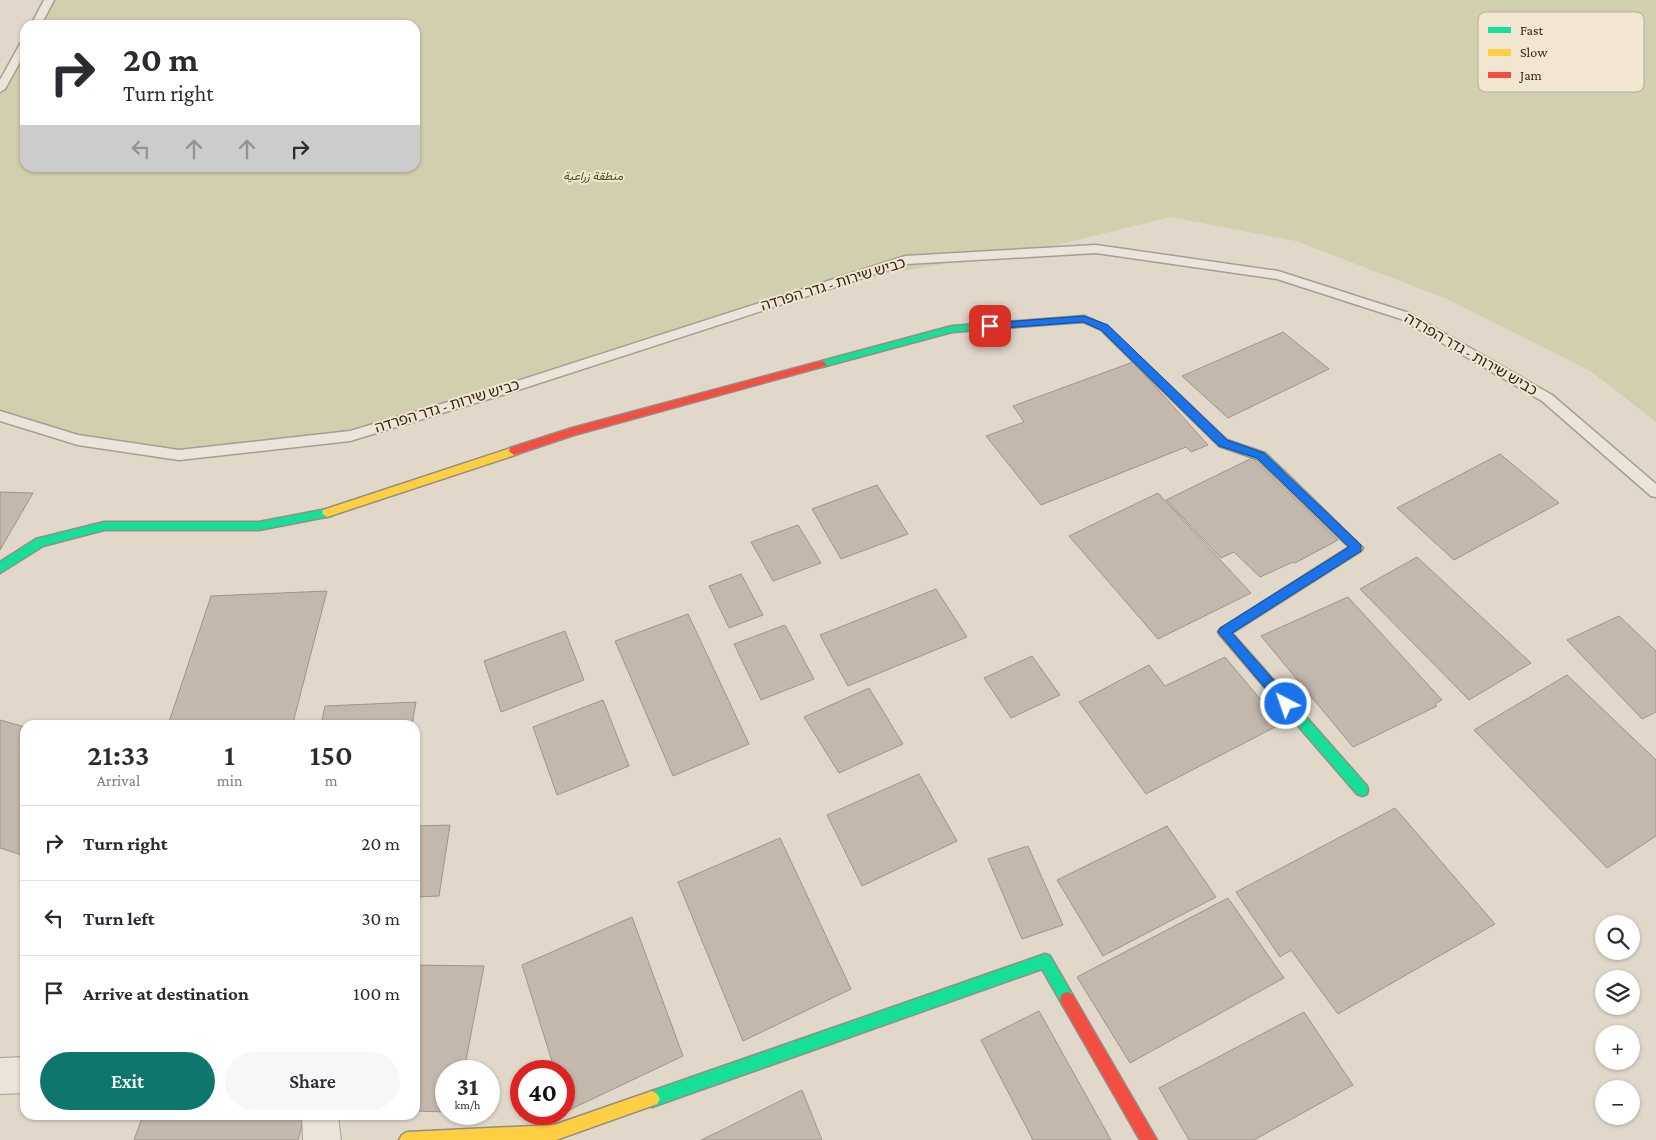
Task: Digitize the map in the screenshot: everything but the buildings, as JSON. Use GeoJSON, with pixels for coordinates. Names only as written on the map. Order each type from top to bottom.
{"type":"FeatureCollection","features":[{"type":"Feature","properties":{"kind":"street"},"geometry":{"type":"LineString","coordinates":[[0,568],[40,542],[104,526],[259,526],[321,515],[572,432],[952,329],[1084,319],[1104,328],[1223,443],[1261,456],[1357,548],[1224,632],[1362,790]]}},
{"type":"Feature","properties":{"kind":"street"},"geometry":{"type":"LineString","coordinates":[[407,1140],[554,1133],[1045,961],[1149,1140]]}},
{"type":"Feature","properties":{"kind":"street"},"geometry":{"type":"LineString","coordinates":[[0,1076],[20,1075]]}},
{"type":"Feature","properties":{"kind":"street"},"geometry":{"type":"LineString","coordinates":[[320,1120],[322,1140]]}},
{"type":"Feature","properties":{"kind":"lane"},"geometry":{"type":"LineString","coordinates":[[39,20],[49,0]]}},
{"type":"Feature","properties":{"kind":"lane"},"geometry":{"type":"LineString","coordinates":[[0,89],[20,53]]}},
{"type":"Feature","properties":{"kind":"lane","name":"כביש שירות - גדר הפרדה"},"geometry":{"type":"LineString","coordinates":[[0,416],[78,440],[179,455],[350,436],[506,389],[905,260],[1096,249],[1278,275],[1405,316],[1547,398],[1656,492]]}},
{"type":"Feature","properties":{"kind":"green space","name":"منطقة زراعية"},"geometry":{"type":"Polygon","coordinates":[[[48,0],[1656,0],[1656,422],[1592,372],[1447,299],[1296,241],[1170,217],[1052,246],[1057,251],[1002,254],[841,281],[350,436],[179,455],[78,440],[0,416],[0,87],[20,50],[20,172],[420,172],[420,20],[37,20],[48,0]]]}},
{"type":"Feature","properties":{"kind":"traffic: fast"},"geometry":{"type":"LineString","coordinates":[[822,364],[952,329],[1084,319],[1104,328],[1223,443],[1261,456],[1280,474]]}},
{"type":"Feature","properties":{"kind":"traffic: fast"},"geometry":{"type":"LineString","coordinates":[[0,568],[40,542],[104,526],[259,526],[327,513]]}},
{"type":"Feature","properties":{"kind":"traffic: fast"},"geometry":{"type":"LineString","coordinates":[[1259,672],[1362,790]]}},
{"type":"Feature","properties":{"kind":"traffic: fast"},"geometry":{"type":"LineString","coordinates":[[652,1099],[1045,961],[1067,999]]}},
{"type":"Feature","properties":{"kind":"traffic: slow"},"geometry":{"type":"LineString","coordinates":[[327,513],[514,451]]}},
{"type":"Feature","properties":{"kind":"traffic: slow"},"geometry":{"type":"LineString","coordinates":[[1259,672],[1224,632],[1357,548],[1280,474]]}},
{"type":"Feature","properties":{"kind":"traffic: slow"},"geometry":{"type":"LineString","coordinates":[[407,1140],[554,1133],[652,1099]]}},
{"type":"Feature","properties":{"kind":"traffic: jam"},"geometry":{"type":"LineString","coordinates":[[514,451],[572,432],[822,364]]}},
{"type":"Feature","properties":{"kind":"traffic: jam"},"geometry":{"type":"LineString","coordinates":[[1067,999],[1149,1140]]}},
{"type":"Feature","properties":{"kind":"route"},"geometry":{"type":"LineString","coordinates":[[990,326],[1084,319],[1104,328],[1223,443],[1261,456],[1357,548],[1224,632],[1286,704]]}}]}
